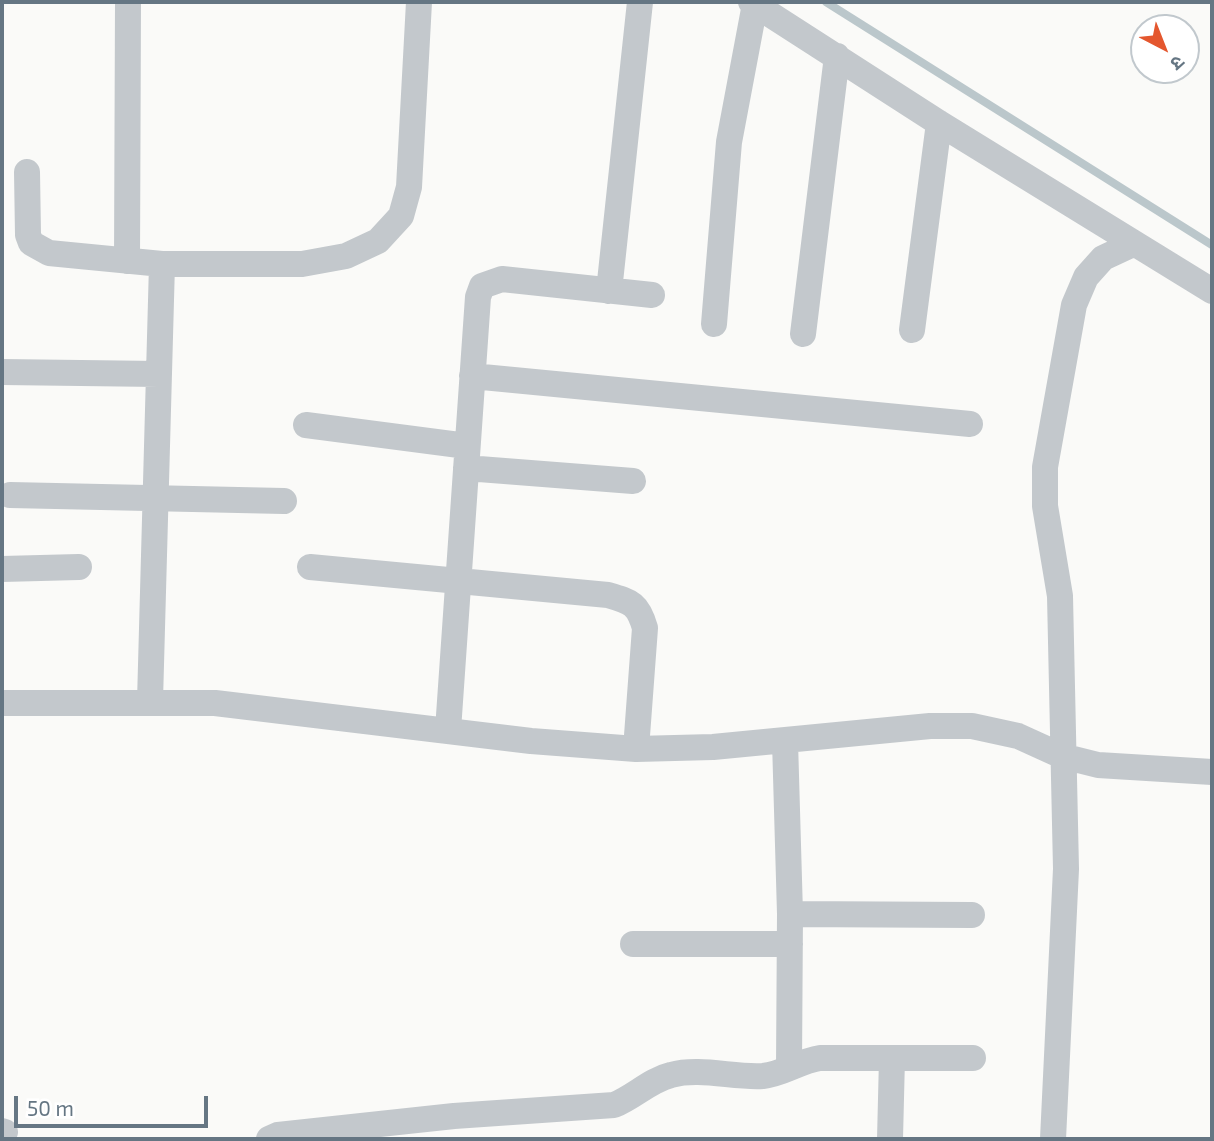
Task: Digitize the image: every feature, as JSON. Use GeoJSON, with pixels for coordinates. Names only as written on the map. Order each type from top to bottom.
{"type":"FeatureCollection","features":[{"type":"Feature","properties":{"kind":"street"},"geometry":{"type":"LineString","coordinates":[[127,261],[128,2]]}},
{"type":"Feature","properties":{"kind":"street"},"geometry":{"type":"LineString","coordinates":[[27,172],[28,235],[31,243],[49,253],[162,264],[302,264],[346,256],[378,241],[401,216],[409,187],[419,2]]}},
{"type":"Feature","properties":{"kind":"street"},"geometry":{"type":"LineString","coordinates":[[609,291],[640,2]]}},
{"type":"Feature","properties":{"kind":"street"},"geometry":{"type":"LineString","coordinates":[[714,324],[729,142],[753,3],[939,123],[1212,291]]}},
{"type":"Feature","properties":{"kind":"street"},"geometry":{"type":"LineString","coordinates":[[803,334],[837,56]]}},
{"type":"Feature","properties":{"kind":"street"},"geometry":{"type":"LineString","coordinates":[[912,330],[939,123]]}},
{"type":"Feature","properties":{"kind":"street"},"geometry":{"type":"LineString","coordinates":[[1053,1139],[1066,869],[1060,596],[1045,506],[1045,467],[1074,304],[1086,277],[1103,258],[1132,244]]}},
{"type":"Feature","properties":{"kind":"street"},"geometry":{"type":"LineString","coordinates":[[150,701],[162,264]]}},
{"type":"Feature","properties":{"kind":"street"},"geometry":{"type":"LineString","coordinates":[[448,730],[478,297],[482,286],[502,279],[652,295]]}},
{"type":"Feature","properties":{"kind":"street"},"geometry":{"type":"LineString","coordinates":[[2,372],[159,374]]}},
{"type":"Feature","properties":{"kind":"street"},"geometry":{"type":"LineString","coordinates":[[472,376],[970,425]]}},
{"type":"Feature","properties":{"kind":"street"},"geometry":{"type":"LineString","coordinates":[[306,425],[466,457],[633,481]]}},
{"type":"Feature","properties":{"kind":"street"},"geometry":{"type":"LineString","coordinates":[[10,495],[284,501]]}},
{"type":"Feature","properties":{"kind":"street"},"geometry":{"type":"LineString","coordinates":[[310,567],[457,583],[608,595],[626,600],[640,610],[645,628],[636,749]]}},
{"type":"Feature","properties":{"kind":"street"},"geometry":{"type":"LineString","coordinates":[[2,569],[79,568]]}},
{"type":"Feature","properties":{"kind":"street"},"geometry":{"type":"LineString","coordinates":[[2,703],[150,701],[282,709],[448,730],[636,749],[785,741],[930,726],[972,726],[1018,736],[1062,756],[1098,765],[1212,772]]}},
{"type":"Feature","properties":{"kind":"street"},"geometry":{"type":"LineString","coordinates":[[785,741],[790,914],[789,1066]]}},
{"type":"Feature","properties":{"kind":"street"},"geometry":{"type":"LineString","coordinates":[[790,914],[972,915]]}},
{"type":"Feature","properties":{"kind":"street"},"geometry":{"type":"LineString","coordinates":[[633,944],[790,944]]}},
{"type":"Feature","properties":{"kind":"street"},"geometry":{"type":"LineString","coordinates":[[269,1139],[278,1135],[455,1128],[614,1105],[633,1098],[661,1077],[676,1073],[764,1076],[820,1058],[973,1058]]}},
{"type":"Feature","properties":{"kind":"street"},"geometry":{"type":"LineString","coordinates":[[890,1139],[892,1058]]}},
{"type":"Feature","properties":{"kind":"waterway"},"geometry":{"type":"LineString","coordinates":[[826,2],[1212,245]]}}]}
